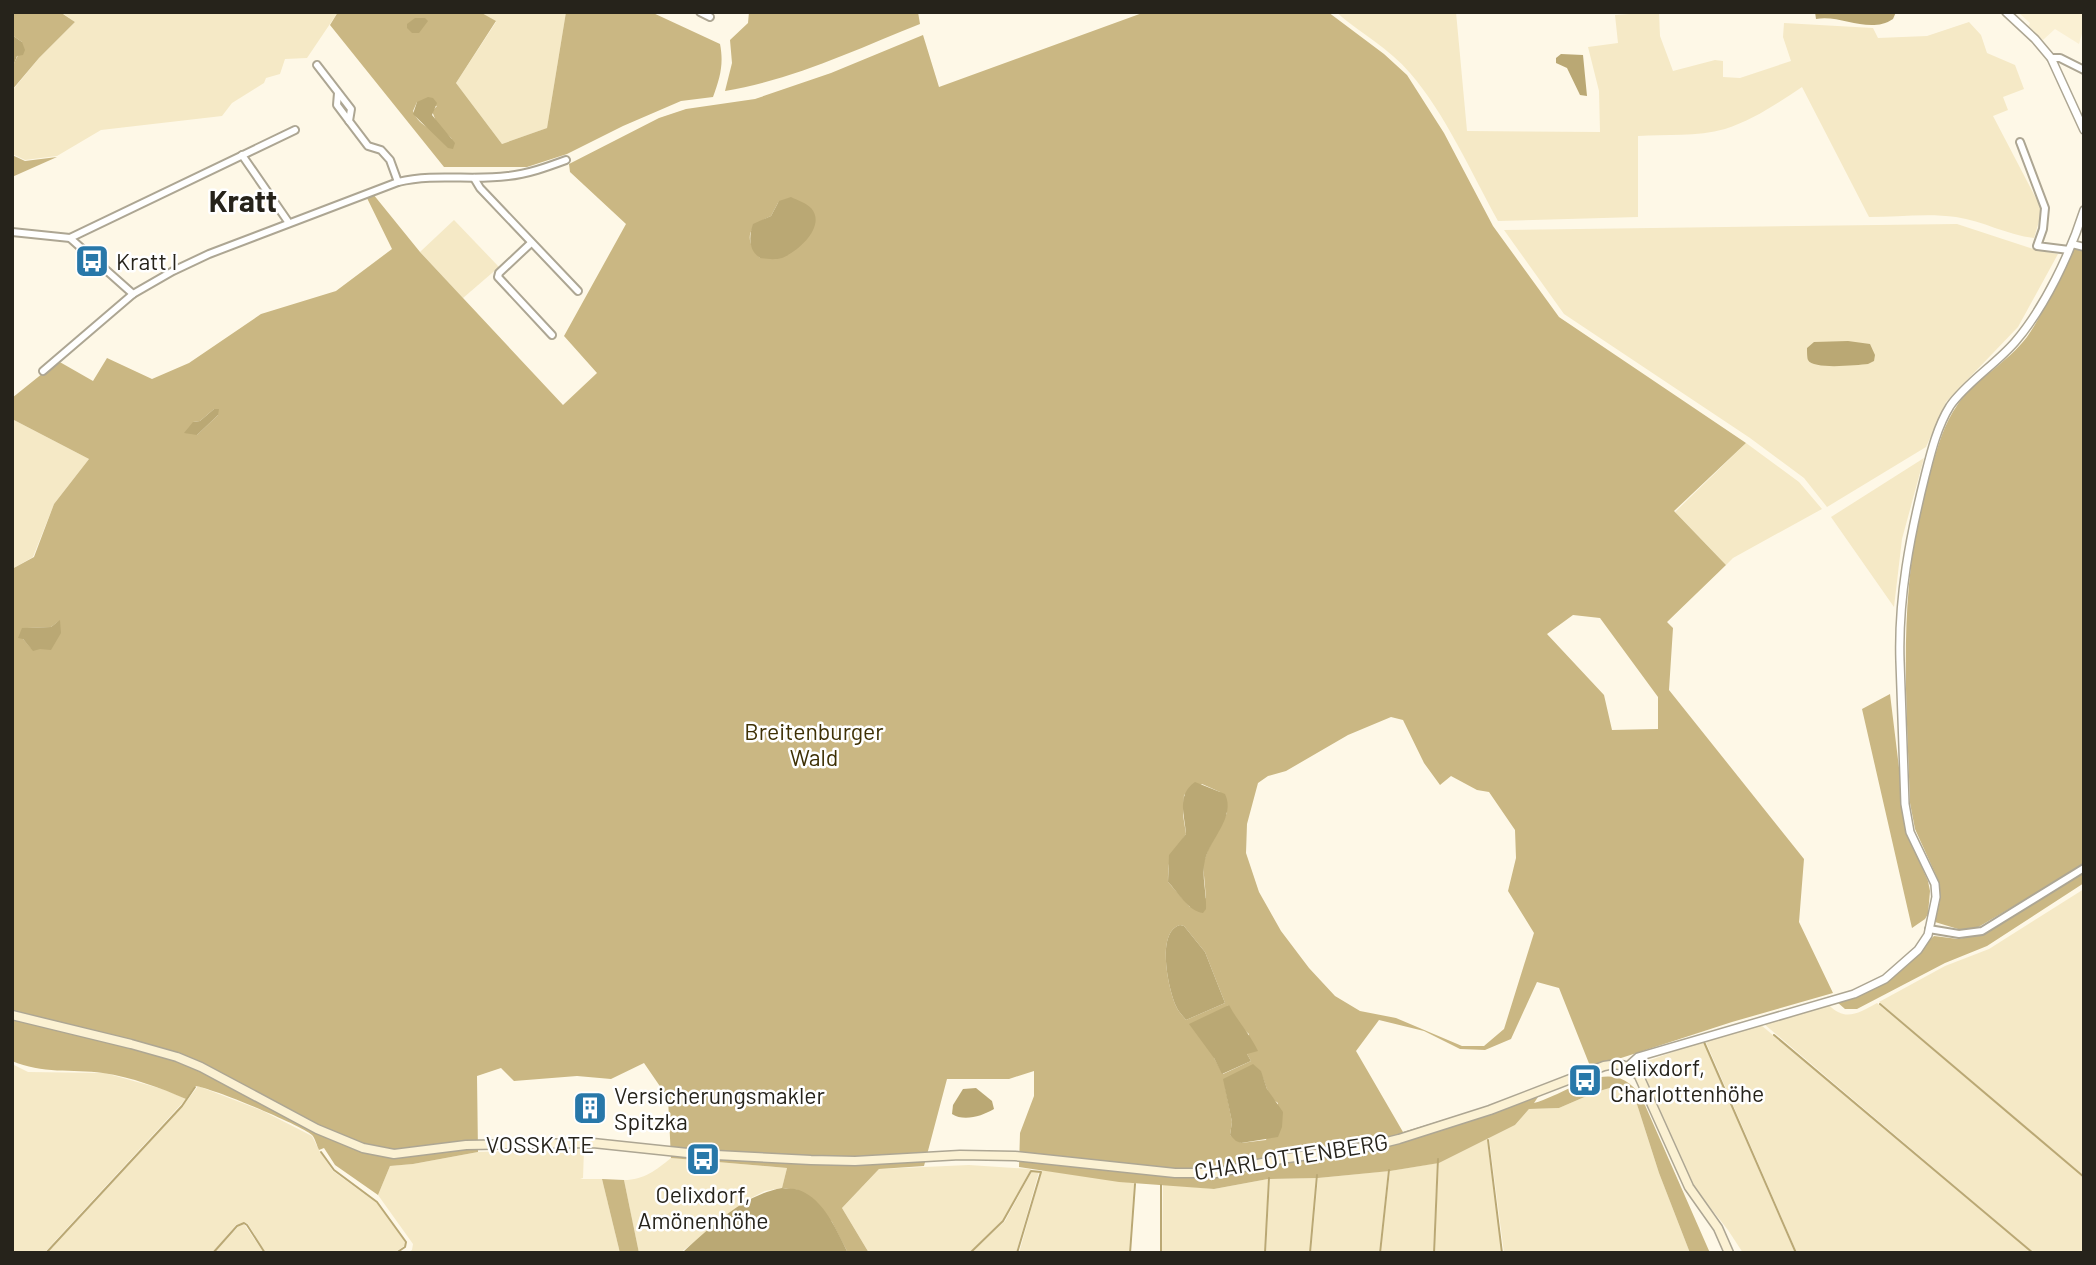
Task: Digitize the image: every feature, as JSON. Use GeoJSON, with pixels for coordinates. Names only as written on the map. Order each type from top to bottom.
{"type":"FeatureCollection","features":[{"type":"Feature","properties":{"kind":"main road","name":"VOSSKATE"},"geometry":{"type":"LineString","coordinates":[[12,1015],[177,1057],[317,1129],[384,1154],[466,1145],[593,1143],[697,1154],[811,1160],[907,1158]]}},
{"type":"Feature","properties":{"kind":"main road","name":"CHARLOTTENBERG"},"geometry":{"type":"LineString","coordinates":[[907,1158],[1015,1156],[1175,1173],[1216,1172],[1399,1139],[1542,1091],[1604,1066],[1620,1063],[1628,1066]]}},
{"type":"Feature","properties":{"kind":"main road"},"geometry":{"type":"LineString","coordinates":[[1628,1066],[1639,1076],[1689,1187],[1718,1228],[1728,1253]]}},
{"type":"Feature","properties":{"kind":"street"},"geometry":{"type":"LineString","coordinates":[[700,12],[710,17]]}},
{"type":"Feature","properties":{"kind":"street"},"geometry":{"type":"LineString","coordinates":[[2006,12],[2051,58],[2084,130]]}},
{"type":"Feature","properties":{"kind":"street"},"geometry":{"type":"LineString","coordinates":[[2051,58],[2060,58],[2084,70]]}},
{"type":"Feature","properties":{"kind":"street"},"geometry":{"type":"LineString","coordinates":[[317,65],[351,109],[349,121],[368,146],[381,150],[390,160],[398,182]]}},
{"type":"Feature","properties":{"kind":"street"},"geometry":{"type":"LineString","coordinates":[[12,232],[69,238],[295,130]]}},
{"type":"Feature","properties":{"kind":"street"},"geometry":{"type":"LineString","coordinates":[[2020,142],[2045,208],[2043,229],[2037,246],[2084,247]]}},
{"type":"Feature","properties":{"kind":"street"},"geometry":{"type":"LineString","coordinates":[[243,155],[289,223]]}},
{"type":"Feature","properties":{"kind":"street"},"geometry":{"type":"LineString","coordinates":[[43,371],[133,293],[195,260],[398,182],[431,176],[474,178],[522,174],[566,160]]}},
{"type":"Feature","properties":{"kind":"street"},"geometry":{"type":"LineString","coordinates":[[474,178],[480,188],[578,292]]}},
{"type":"Feature","properties":{"kind":"street"},"geometry":{"type":"LineString","coordinates":[[1628,1066],[1638,1057],[1843,997],[1882,981],[1926,940],[1936,897],[1935,884],[1910,832],[1905,804],[1899,639],[1906,564],[1915,515],[1941,422],[1955,399],[1998,359],[2026,328],[2071,247],[2084,210]]}},
{"type":"Feature","properties":{"kind":"street"},"geometry":{"type":"LineString","coordinates":[[69,238],[133,293]]}},
{"type":"Feature","properties":{"kind":"street"},"geometry":{"type":"LineString","coordinates":[[531,243],[498,277],[552,335]]}},
{"type":"Feature","properties":{"kind":"street"},"geometry":{"type":"LineString","coordinates":[[1930,927],[1959,934],[1982,931],[2084,868]]}},
{"type":"Feature","properties":{"kind":"shaded area"},"geometry":{"type":"Polygon","coordinates":[[[61,12],[338,12],[307,58],[285,59],[280,74],[266,78],[264,83],[232,103],[222,116],[101,130],[57,156],[25,160],[12,154],[12,91],[39,58],[75,22],[61,12]]]}},
{"type":"Feature","properties":{"kind":"shaded area"},"geometry":{"type":"Polygon","coordinates":[[[480,12],[566,12],[547,128],[502,144],[456,83],[496,22],[480,12]]]}},
{"type":"Feature","properties":{"kind":"shaded area"},"geometry":{"type":"Polygon","coordinates":[[[1336,12],[1456,12],[1467,131],[1600,132],[1599,91],[1588,47],[1618,43],[1615,15],[1659,12],[1660,36],[1673,71],[1715,60],[1723,61],[1723,77],[1740,78],[1791,61],[1783,37],[1784,23],[1873,28],[1878,38],[1927,36],[1969,22],[1981,35],[1987,53],[2015,65],[2024,89],[2003,97],[2008,110],[1993,116],[2040,206],[2041,215],[2034,238],[1956,217],[1869,217],[1802,87],[1755,116],[1725,129],[1693,134],[1638,136],[1638,217],[1498,221],[1446,125],[1423,89],[1393,56],[1336,12]]]}},
{"type":"Feature","properties":{"kind":"shaded area"},"geometry":{"type":"Polygon","coordinates":[[[1815,12],[1896,12],[1893,19],[1884,23],[1865,25],[1835,19],[1816,19],[1815,12]]]}},
{"type":"Feature","properties":{"kind":"shaded area"},"geometry":{"type":"Polygon","coordinates":[[[2018,12],[2084,12],[2084,27],[2079,44],[2055,29],[2043,40],[2027,28],[2030,23],[2018,12]]]}},
{"type":"Feature","properties":{"kind":"shaded area"},"geometry":{"type":"Polygon","coordinates":[[[415,18],[425,18],[428,21],[419,33],[412,33],[407,28],[407,24],[415,18]]]}},
{"type":"Feature","properties":{"kind":"shaded area"},"geometry":{"type":"Polygon","coordinates":[[[12,35],[22,42],[25,50],[23,55],[17,56],[12,69],[12,35]]]}},
{"type":"Feature","properties":{"kind":"shaded area"},"geometry":{"type":"Polygon","coordinates":[[[1561,54],[1583,55],[1587,96],[1580,95],[1567,68],[1556,63],[1556,58],[1561,54]]]}},
{"type":"Feature","properties":{"kind":"shaded area"},"geometry":{"type":"Polygon","coordinates":[[[428,97],[437,103],[432,115],[455,143],[453,149],[448,148],[413,114],[417,102],[428,97]]]}},
{"type":"Feature","properties":{"kind":"shaded area"},"geometry":{"type":"Polygon","coordinates":[[[791,197],[811,208],[815,215],[813,230],[796,250],[788,255],[777,259],[760,258],[753,251],[750,242],[753,224],[771,216],[779,201],[791,197]]]}},
{"type":"Feature","properties":{"kind":"shaded area"},"geometry":{"type":"Polygon","coordinates":[[[454,220],[499,267],[463,298],[420,252],[454,220]]]}},
{"type":"Feature","properties":{"kind":"shaded area"},"geometry":{"type":"Polygon","coordinates":[[[1957,224],[2036,250],[2058,254],[2018,327],[1946,402],[1926,447],[1827,507],[1804,478],[1750,438],[1564,314],[1504,230],[1957,224]]]}},
{"type":"Feature","properties":{"kind":"shaded area"},"geometry":{"type":"Polygon","coordinates":[[[1848,341],[1870,344],[1875,355],[1874,361],[1845,366],[1818,365],[1808,359],[1807,348],[1814,342],[1848,341]]]}},
{"type":"Feature","properties":{"kind":"shaded area"},"geometry":{"type":"Polygon","coordinates":[[[214,409],[219,409],[218,415],[197,435],[184,433],[193,422],[200,421],[214,409]]]}},
{"type":"Feature","properties":{"kind":"shaded area"},"geometry":{"type":"Polygon","coordinates":[[[12,419],[89,459],[54,504],[33,557],[12,569],[12,419]]]}},
{"type":"Feature","properties":{"kind":"shaded area"},"geometry":{"type":"Polygon","coordinates":[[[1746,443],[1799,482],[1822,509],[1733,558],[1726,565],[1675,512],[1746,443]]]}},
{"type":"Feature","properties":{"kind":"shaded area"},"geometry":{"type":"Polygon","coordinates":[[[1924,458],[1902,539],[1894,607],[1831,517],[1924,458]]]}},
{"type":"Feature","properties":{"kind":"shaded area"},"geometry":{"type":"Polygon","coordinates":[[[60,620],[61,633],[51,650],[33,651],[23,639],[18,638],[22,628],[51,627],[60,620]]]}},
{"type":"Feature","properties":{"kind":"shaded area"},"geometry":{"type":"Polygon","coordinates":[[[1195,782],[1225,794],[1228,803],[1225,819],[1205,860],[1206,909],[1203,913],[1188,905],[1168,882],[1169,855],[1186,834],[1183,813],[1185,793],[1195,782]]]}},
{"type":"Feature","properties":{"kind":"shaded area"},"geometry":{"type":"Polygon","coordinates":[[[2084,889],[2084,1176],[1879,1002],[1945,966],[1989,949],[2084,889]]]}},
{"type":"Feature","properties":{"kind":"shaded area"},"geometry":{"type":"Polygon","coordinates":[[[1180,925],[1184,926],[1205,952],[1225,1003],[1186,1020],[1173,998],[1166,961],[1168,938],[1180,925]]]}},
{"type":"Feature","properties":{"kind":"shaded area"},"geometry":{"type":"Polygon","coordinates":[[[1877,1003],[2084,1177],[2084,1253],[2034,1253],[1764,1024],[1829,1005],[1841,1013],[1852,1014],[1877,1003]]]}},
{"type":"Feature","properties":{"kind":"shaded area"},"geometry":{"type":"Polygon","coordinates":[[[1229,1005],[1258,1051],[1247,1054],[1251,1061],[1222,1074],[1214,1058],[1189,1024],[1229,1005]]]}},
{"type":"Feature","properties":{"kind":"shaded area"},"geometry":{"type":"Polygon","coordinates":[[[1761,1025],[2032,1253],[1797,1253],[1705,1040],[1761,1025]]]}},
{"type":"Feature","properties":{"kind":"shaded area"},"geometry":{"type":"Polygon","coordinates":[[[1703,1041],[1795,1253],[1743,1253],[1689,1181],[1641,1069],[1645,1062],[1703,1041]]]}},
{"type":"Feature","properties":{"kind":"shaded area"},"geometry":{"type":"Polygon","coordinates":[[[12,1064],[28,1072],[105,1073],[166,1090],[186,1099],[44,1253],[12,1253],[12,1064]]]}},
{"type":"Feature","properties":{"kind":"shaded area"},"geometry":{"type":"Polygon","coordinates":[[[1253,1064],[1261,1071],[1267,1089],[1283,1112],[1282,1127],[1278,1137],[1241,1143],[1230,1135],[1232,1122],[1223,1079],[1253,1064]]]}},
{"type":"Feature","properties":{"kind":"shaded area"},"geometry":{"type":"Polygon","coordinates":[[[1620,1085],[1634,1095],[1659,1173],[1690,1253],[1504,1253],[1489,1138],[1515,1125],[1529,1109],[1559,1108],[1620,1085]]]}},
{"type":"Feature","properties":{"kind":"shaded area"},"geometry":{"type":"Polygon","coordinates":[[[198,1086],[263,1111],[312,1136],[333,1171],[377,1203],[405,1242],[404,1246],[394,1253],[266,1253],[248,1224],[244,1222],[236,1225],[212,1253],[47,1253],[183,1106],[198,1086]]]}},
{"type":"Feature","properties":{"kind":"shaded area"},"geometry":{"type":"Polygon","coordinates":[[[976,1088],[992,1101],[994,1109],[973,1117],[962,1118],[952,1114],[953,1105],[963,1089],[976,1088]]]}},
{"type":"Feature","properties":{"kind":"shaded area"},"geometry":{"type":"Polygon","coordinates":[[[1487,1139],[1502,1253],[1434,1253],[1439,1163],[1487,1139]]]}},
{"type":"Feature","properties":{"kind":"shaded area"},"geometry":{"type":"Polygon","coordinates":[[[584,1149],[583,1178],[580,1179],[602,1179],[620,1253],[407,1253],[412,1250],[413,1244],[378,1195],[390,1166],[478,1152],[584,1149]]]}},
{"type":"Feature","properties":{"kind":"shaded area"},"geometry":{"type":"Polygon","coordinates":[[[671,1158],[787,1168],[782,1188],[765,1191],[751,1198],[680,1253],[639,1253],[624,1180],[644,1176],[671,1158]]]}},
{"type":"Feature","properties":{"kind":"shaded area"},"geometry":{"type":"Polygon","coordinates":[[[1437,1163],[1433,1253],[1380,1253],[1390,1171],[1437,1163]]]}},
{"type":"Feature","properties":{"kind":"shaded area"},"geometry":{"type":"Polygon","coordinates":[[[969,1165],[1031,1169],[1003,1220],[969,1253],[869,1253],[842,1208],[879,1169],[969,1165]]]}},
{"type":"Feature","properties":{"kind":"shaded area"},"geometry":{"type":"Polygon","coordinates":[[[1042,1170],[1134,1183],[1129,1253],[1019,1253],[1042,1170]]]}},
{"type":"Feature","properties":{"kind":"shaded area"},"geometry":{"type":"Polygon","coordinates":[[[1032,1171],[1039,1172],[1016,1253],[971,1253],[1005,1221],[1032,1171]]]}},
{"type":"Feature","properties":{"kind":"shaded area"},"geometry":{"type":"Polygon","coordinates":[[[1388,1171],[1379,1253],[1311,1253],[1318,1178],[1388,1171]]]}},
{"type":"Feature","properties":{"kind":"shaded area"},"geometry":{"type":"Polygon","coordinates":[[[1316,1178],[1310,1253],[1266,1253],[1270,1179],[1316,1178]]]}},
{"type":"Feature","properties":{"kind":"shaded area"},"geometry":{"type":"Polygon","coordinates":[[[1268,1179],[1265,1253],[1162,1253],[1163,1184],[1214,1189],[1268,1179]]]}},
{"type":"Feature","properties":{"kind":"shaded area"},"geometry":{"type":"Polygon","coordinates":[[[782,1188],[799,1190],[816,1201],[829,1217],[848,1253],[682,1253],[741,1205],[754,1197],[782,1188]]]}},
{"type":"Feature","properties":{"kind":"shaded area"},"geometry":{"type":"Polygon","coordinates":[[[244,1224],[264,1253],[214,1253],[238,1227],[244,1224]]]}},
{"type":"Feature","properties":{"kind":"green space"},"geometry":{"type":"Polygon","coordinates":[[[12,12],[60,12],[75,22],[12,90],[13,66],[22,42],[12,35],[12,12]]]}},
{"type":"Feature","properties":{"kind":"green space"},"geometry":{"type":"Polygon","coordinates":[[[338,12],[480,12],[496,21],[456,83],[502,144],[547,128],[566,12],[651,12],[720,44],[721,65],[713,97],[681,101],[567,154],[527,167],[444,167],[330,25],[338,12]],[[417,102],[413,111],[424,125],[452,139],[437,124],[432,111],[437,106],[417,102]]]}},
{"type":"Feature","properties":{"kind":"green space"},"geometry":{"type":"Polygon","coordinates":[[[749,12],[918,12],[920,24],[800,72],[725,91],[732,63],[730,40],[748,23],[749,12]]]}},
{"type":"Feature","properties":{"kind":"green space","name":"Breitenburger Wald"},"geometry":{"type":"Polygon","coordinates":[[[1145,12],[1328,12],[1407,75],[1444,133],[1493,226],[1559,317],[1746,443],[1674,511],[1726,565],[1667,622],[1673,628],[1669,690],[1804,859],[1799,922],[1833,993],[1618,1059],[1538,1097],[1534,1103],[1576,1085],[1604,1077],[1617,1078],[1629,1084],[1641,1096],[1710,1253],[1690,1253],[1659,1173],[1634,1095],[1620,1085],[1559,1108],[1529,1109],[1515,1125],[1439,1163],[1318,1178],[1268,1179],[1214,1189],[1119,1182],[1019,1167],[1020,1133],[1034,1096],[1034,1071],[1009,1079],[947,1079],[924,1166],[879,1169],[842,1208],[869,1253],[848,1253],[832,1222],[798,1190],[782,1188],[787,1168],[671,1158],[668,1098],[644,1063],[611,1079],[577,1076],[514,1081],[501,1068],[477,1076],[478,1152],[390,1166],[378,1195],[335,1165],[324,1148],[319,1150],[313,1136],[304,1130],[218,1093],[195,1086],[186,1099],[146,1083],[114,1075],[46,1069],[12,1061],[12,569],[34,557],[54,504],[89,459],[12,419],[12,398],[58,361],[93,381],[107,358],[152,379],[189,363],[261,314],[336,291],[392,249],[366,196],[373,194],[420,252],[563,405],[597,373],[564,336],[626,224],[570,172],[569,164],[659,118],[686,109],[755,99],[831,73],[923,35],[939,87],[1145,12]],[[779,201],[771,216],[757,224],[750,233],[750,238],[754,251],[760,258],[779,201]],[[214,409],[200,421],[193,422],[197,435],[218,415],[214,409]],[[1573,615],[1547,634],[1604,695],[1612,730],[1658,729],[1658,697],[1600,618],[1573,615]],[[59,621],[51,627],[27,628],[23,639],[31,648],[59,621]],[[1391,717],[1348,735],[1286,771],[1268,776],[1258,783],[1247,824],[1246,853],[1259,892],[1281,931],[1309,968],[1335,996],[1360,1011],[1396,1018],[1462,1046],[1484,1046],[1504,1029],[1534,933],[1508,891],[1516,858],[1515,830],[1489,792],[1477,790],[1451,776],[1440,785],[1424,763],[1403,720],[1391,717]],[[1202,784],[1184,795],[1186,834],[1170,860],[1168,882],[1190,907],[1206,898],[1203,864],[1227,813],[1220,792],[1202,784]],[[1180,925],[1173,930],[1168,938],[1167,974],[1177,1008],[1186,1020],[1225,1003],[1205,952],[1184,926],[1180,925]],[[1537,982],[1511,1039],[1485,1050],[1460,1049],[1424,1031],[1379,1020],[1356,1051],[1403,1132],[1521,1096],[1590,1066],[1559,988],[1537,982]],[[1228,1005],[1214,1058],[1223,1074],[1251,1061],[1247,1054],[1249,1034],[1242,1028],[1228,1005]],[[1253,1065],[1225,1086],[1232,1122],[1230,1135],[1241,1143],[1266,1140],[1278,1103],[1270,1095],[1261,1074],[1253,1065]]]}},
{"type":"Feature","properties":{"kind":"green space"},"geometry":{"type":"Polygon","coordinates":[[[12,155],[25,161],[57,157],[12,177],[12,155]]]}},
{"type":"Feature","properties":{"kind":"green space"},"geometry":{"type":"Polygon","coordinates":[[[2073,248],[2084,251],[2084,865],[1975,929],[1958,929],[1935,922],[1940,900],[1939,882],[1915,829],[1910,803],[1906,636],[1912,555],[1930,472],[1949,419],[1965,395],[2011,355],[2027,337],[2073,248]]]}},
{"type":"Feature","properties":{"kind":"green space"},"geometry":{"type":"Polygon","coordinates":[[[1890,694],[1907,833],[1930,891],[1928,914],[1912,928],[1862,709],[1890,694]]]}},
{"type":"Feature","properties":{"kind":"green space"},"geometry":{"type":"Polygon","coordinates":[[[2084,873],[2084,883],[1987,946],[1945,963],[1857,1009],[1845,1009],[1837,1002],[1886,982],[1914,959],[1934,936],[1958,939],[1984,934],[2084,873]]]}},
{"type":"Feature","properties":{"kind":"green space"},"geometry":{"type":"Polygon","coordinates":[[[602,1179],[624,1180],[639,1253],[620,1253],[602,1179]]]}},
{"type":"Feature","properties":{"kind":"waterway"},"geometry":{"type":"LineString","coordinates":[[1880,1004],[2084,1177]]}},
{"type":"Feature","properties":{"kind":"waterway"},"geometry":{"type":"LineString","coordinates":[[1774,1035],[2033,1253]]}},
{"type":"Feature","properties":{"kind":"waterway"},"geometry":{"type":"LineString","coordinates":[[1704,1042],[1796,1253]]}},
{"type":"Feature","properties":{"kind":"waterway"},"geometry":{"type":"LineString","coordinates":[[46,1253],[182,1106],[195,1087]]}},
{"type":"Feature","properties":{"kind":"waterway"},"geometry":{"type":"LineString","coordinates":[[1488,1140],[1502,1253]]}},
{"type":"Feature","properties":{"kind":"waterway"},"geometry":{"type":"LineString","coordinates":[[321,1152],[334,1170],[377,1202],[406,1242],[405,1247],[396,1253]]}},
{"type":"Feature","properties":{"kind":"waterway"},"geometry":{"type":"LineString","coordinates":[[1434,1253],[1438,1159]]}},
{"type":"Feature","properties":{"kind":"waterway"},"geometry":{"type":"LineString","coordinates":[[1380,1253],[1389,1170]]}},
{"type":"Feature","properties":{"kind":"waterway"},"geometry":{"type":"LineString","coordinates":[[970,1253],[1003,1221],[1031,1171],[1041,1172],[1017,1253]]}},
{"type":"Feature","properties":{"kind":"waterway"},"geometry":{"type":"LineString","coordinates":[[1310,1253],[1317,1175]]}},
{"type":"Feature","properties":{"kind":"waterway"},"geometry":{"type":"LineString","coordinates":[[1265,1253],[1269,1178]]}},
{"type":"Feature","properties":{"kind":"waterway"},"geometry":{"type":"LineString","coordinates":[[1130,1253],[1135,1184]]}},
{"type":"Feature","properties":{"kind":"waterway"},"geometry":{"type":"LineString","coordinates":[[1161,1185],[1161,1253]]}},
{"type":"Feature","properties":{"kind":"waterway"},"geometry":{"type":"LineString","coordinates":[[213,1253],[237,1226],[244,1223],[265,1253]]}},
{"type":"Feature","properties":{"kind":"place","name":"Kratt I"},"geometry":{"type":"Point","coordinates":[92,261]}},
{"type":"Feature","properties":{"kind":"place","name":"Oelixdorf, Charlottenhöhe"},"geometry":{"type":"Point","coordinates":[1585,1080]}},
{"type":"Feature","properties":{"kind":"place","name":"Versicherungsmakler Spitzka"},"geometry":{"type":"Point","coordinates":[590,1108]}},
{"type":"Feature","properties":{"kind":"place","name":"Oelixdorf, Amönenhöhe"},"geometry":{"type":"Point","coordinates":[703,1159]}},
{"type":"Feature","properties":{"kind":"district","name":"Kratt"},"geometry":{"type":"Point","coordinates":[243,200]}}]}
